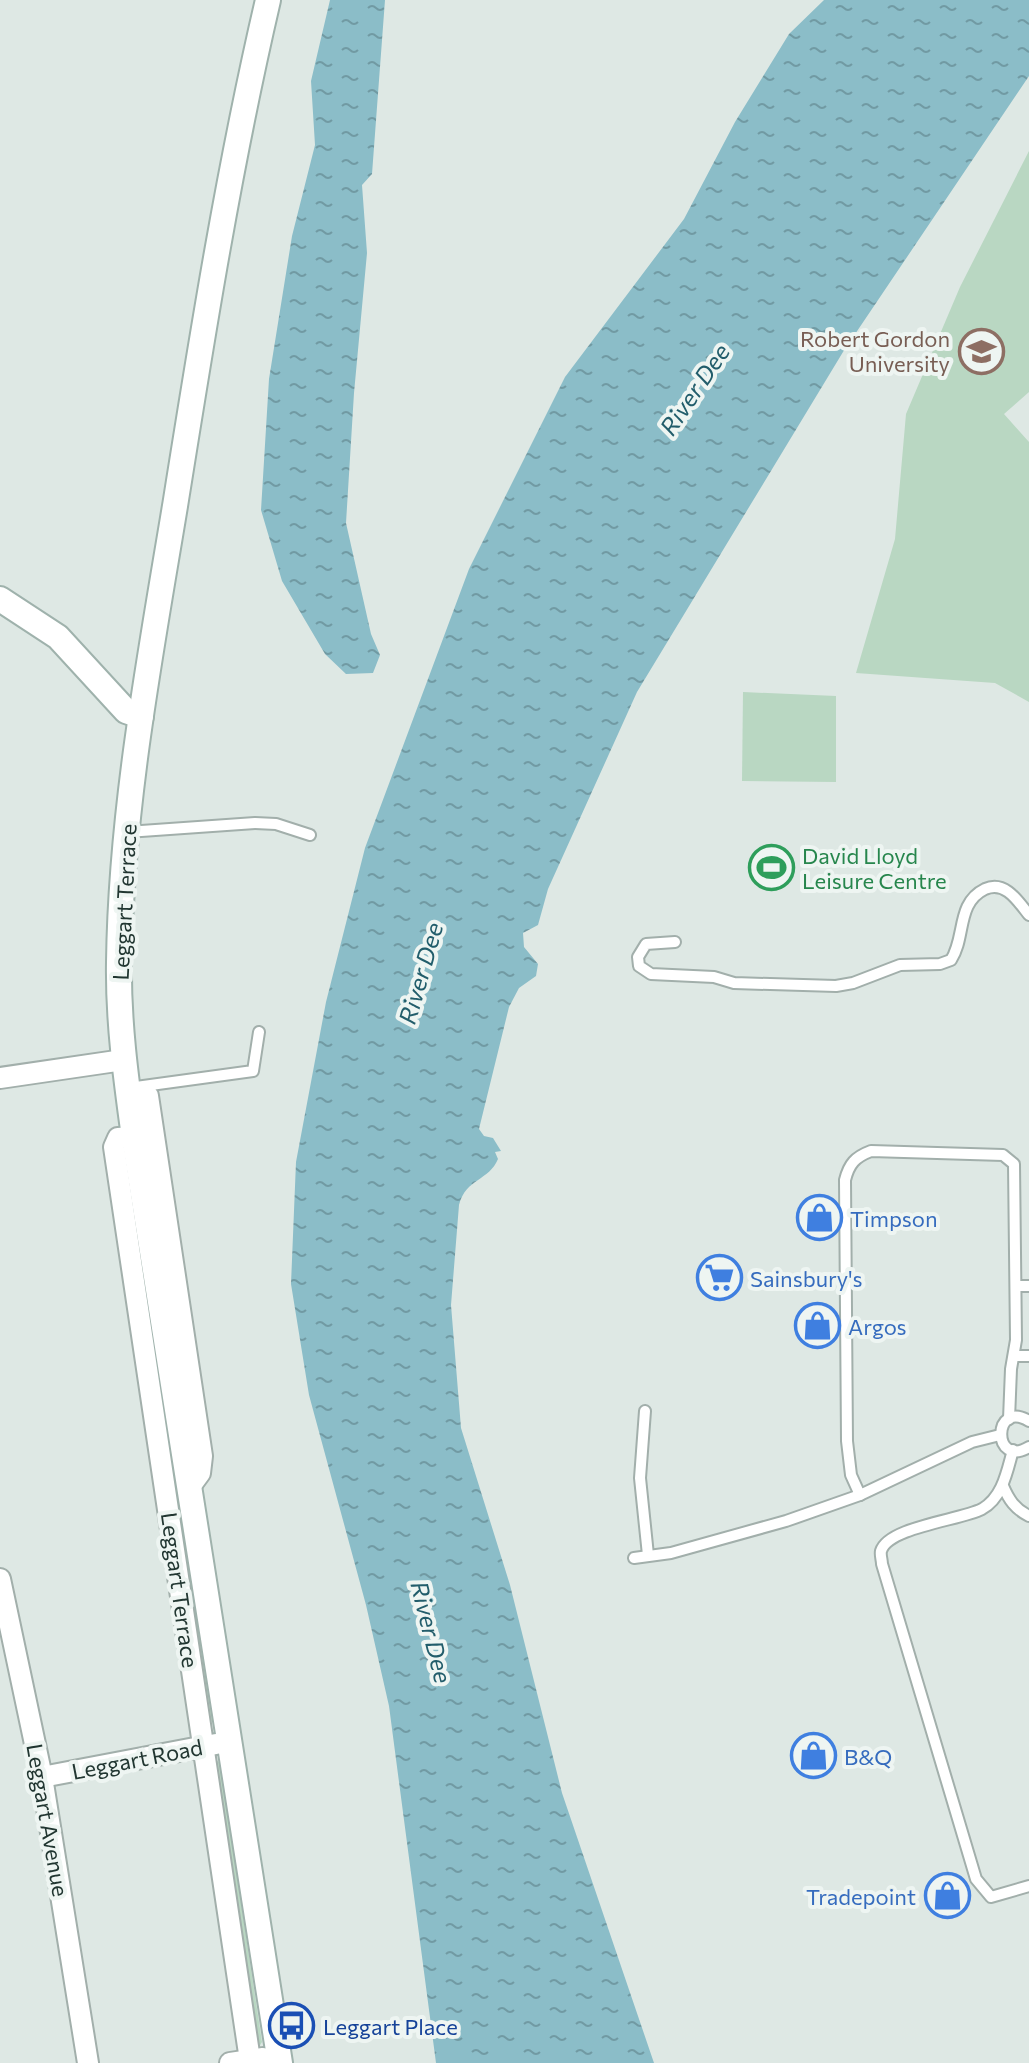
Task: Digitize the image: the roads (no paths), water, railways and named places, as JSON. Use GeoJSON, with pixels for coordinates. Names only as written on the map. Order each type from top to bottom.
{"type":"FeatureCollection","features":[{"type":"Feature","properties":{"kind":"main road","name":"Leggart Terrace"},"geometry":{"type":"LineString","coordinates":[[268,0],[241,119],[141,716],[127,832],[119,964],[123,1060],[134,1137],[280,2059]]}},
{"type":"Feature","properties":{"kind":"main road"},"geometry":{"type":"LineString","coordinates":[[0,599],[58,637],[126,711],[141,716]]}},
{"type":"Feature","properties":{"kind":"street"},"geometry":{"type":"LineString","coordinates":[[0,1078],[123,1060]]}},
{"type":"Feature","properties":{"kind":"street","name":"Leggart Terrace"},"geometry":{"type":"LineString","coordinates":[[127,1089],[148,1096],[202,1456],[200,1473],[189,1488]]}},
{"type":"Feature","properties":{"kind":"street","name":"Leggart Terrace"},"geometry":{"type":"LineString","coordinates":[[134,1137],[118,1138],[114,1147],[204,1747],[240,2062]]}},
{"type":"Feature","properties":{"kind":"street","name":"Leggart Avenue"},"geometry":{"type":"LineString","coordinates":[[0,1579],[8,1653],[42,1777],[88,2063]]}},
{"type":"Feature","properties":{"kind":"street","name":"Leggart Road"},"geometry":{"type":"LineString","coordinates":[[42,1777],[231,1741]]}},
{"type":"Feature","properties":{"kind":"street"},"geometry":{"type":"LineString","coordinates":[[240,2062],[280,2059]]}},
{"type":"Feature","properties":{"kind":"lane"},"geometry":{"type":"LineString","coordinates":[[127,832],[255,823],[276,824],[310,835]]}},
{"type":"Feature","properties":{"kind":"lane"},"geometry":{"type":"LineString","coordinates":[[675,942],[646,944],[638,957],[639,966],[651,974],[714,977],[734,983],[836,986],[853,983],[900,965],[940,964],[951,960],[970,901],[975,894],[989,887],[995,886],[1009,892],[1029,915]]}},
{"type":"Feature","properties":{"kind":"lane"},"geometry":{"type":"LineString","coordinates":[[127,1089],[253,1071],[259,1032]]}},
{"type":"Feature","properties":{"kind":"lane"},"geometry":{"type":"LineString","coordinates":[[860,1495],[851,1475],[847,1441],[845,1180],[849,1166],[859,1155],[871,1151],[1003,1155],[1014,1164],[1017,1286],[1009,1419]]}},
{"type":"Feature","properties":{"kind":"lane"},"geometry":{"type":"LineString","coordinates":[[1017,1286],[1029,1286]]}},
{"type":"Feature","properties":{"kind":"lane"},"geometry":{"type":"LineString","coordinates":[[1014,1356],[1029,1356]]}},
{"type":"Feature","properties":{"kind":"lane"},"geometry":{"type":"LineString","coordinates":[[645,1411],[640,1478],[648,1555]]}},
{"type":"Feature","properties":{"kind":"lane"},"geometry":{"type":"LineString","coordinates":[[1029,1421],[1020,1417],[1009,1419],[1002,1426],[1000,1435],[1004,1445],[1022,1450],[1003,1486],[983,1508],[907,1532],[887,1542],[881,1551],[882,1564],[976,1879],[991,1897],[1029,1886]]}},
{"type":"Feature","properties":{"kind":"lane"},"geometry":{"type":"LineString","coordinates":[[634,1558],[671,1553],[786,1521],[860,1495],[972,1442],[1000,1435]]}},
{"type":"Feature","properties":{"kind":"lane"},"geometry":{"type":"LineString","coordinates":[[1003,1486],[1009,1501],[1019,1512],[1029,1516]]}},
{"type":"Feature","properties":{"kind":"water"},"geometry":{"type":"Polygon","coordinates":[[[330,0],[385,0],[372,174],[362,185],[367,253],[346,523],[371,634],[380,655],[373,673],[346,674],[325,654],[282,581],[261,510],[269,379],[292,236],[315,145],[311,81],[330,0]]]}},
{"type":"Feature","properties":{"kind":"water","name":"River Dee"},"geometry":{"type":"Polygon","coordinates":[[[824,0],[1029,0],[1029,76],[843,352],[637,692],[548,889],[538,925],[523,933],[524,947],[538,964],[536,976],[519,988],[509,1007],[479,1129],[484,1136],[493,1138],[501,1151],[495,1152],[498,1159],[494,1166],[472,1184],[459,1205],[451,1305],[461,1428],[510,1585],[562,1793],[654,2063],[436,2063],[389,1706],[366,1605],[309,1395],[291,1284],[296,1162],[326,1002],[365,848],[469,569],[565,377],[684,219],[735,122],[789,34],[824,0]]]}},
{"type":"Feature","properties":{"kind":"place","name":"Robert Gordon University"},"geometry":{"type":"Point","coordinates":[981,351]}},
{"type":"Feature","properties":{"kind":"place","name":"David Lloyd Leisure Centre"},"geometry":{"type":"Point","coordinates":[771,868]}},
{"type":"Feature","properties":{"kind":"place","name":"Timpson"},"geometry":{"type":"Point","coordinates":[819,1218]}},
{"type":"Feature","properties":{"kind":"place","name":"Sainsbury's"},"geometry":{"type":"Point","coordinates":[719,1278]}},
{"type":"Feature","properties":{"kind":"place","name":"Argos"},"geometry":{"type":"Point","coordinates":[817,1326]}},
{"type":"Feature","properties":{"kind":"place","name":"B&Q"},"geometry":{"type":"Point","coordinates":[813,1756]}},
{"type":"Feature","properties":{"kind":"place","name":"Tradepoint"},"geometry":{"type":"Point","coordinates":[947,1896]}},
{"type":"Feature","properties":{"kind":"place","name":"Leggart Place"},"geometry":{"type":"Point","coordinates":[292,2026]}}]}
